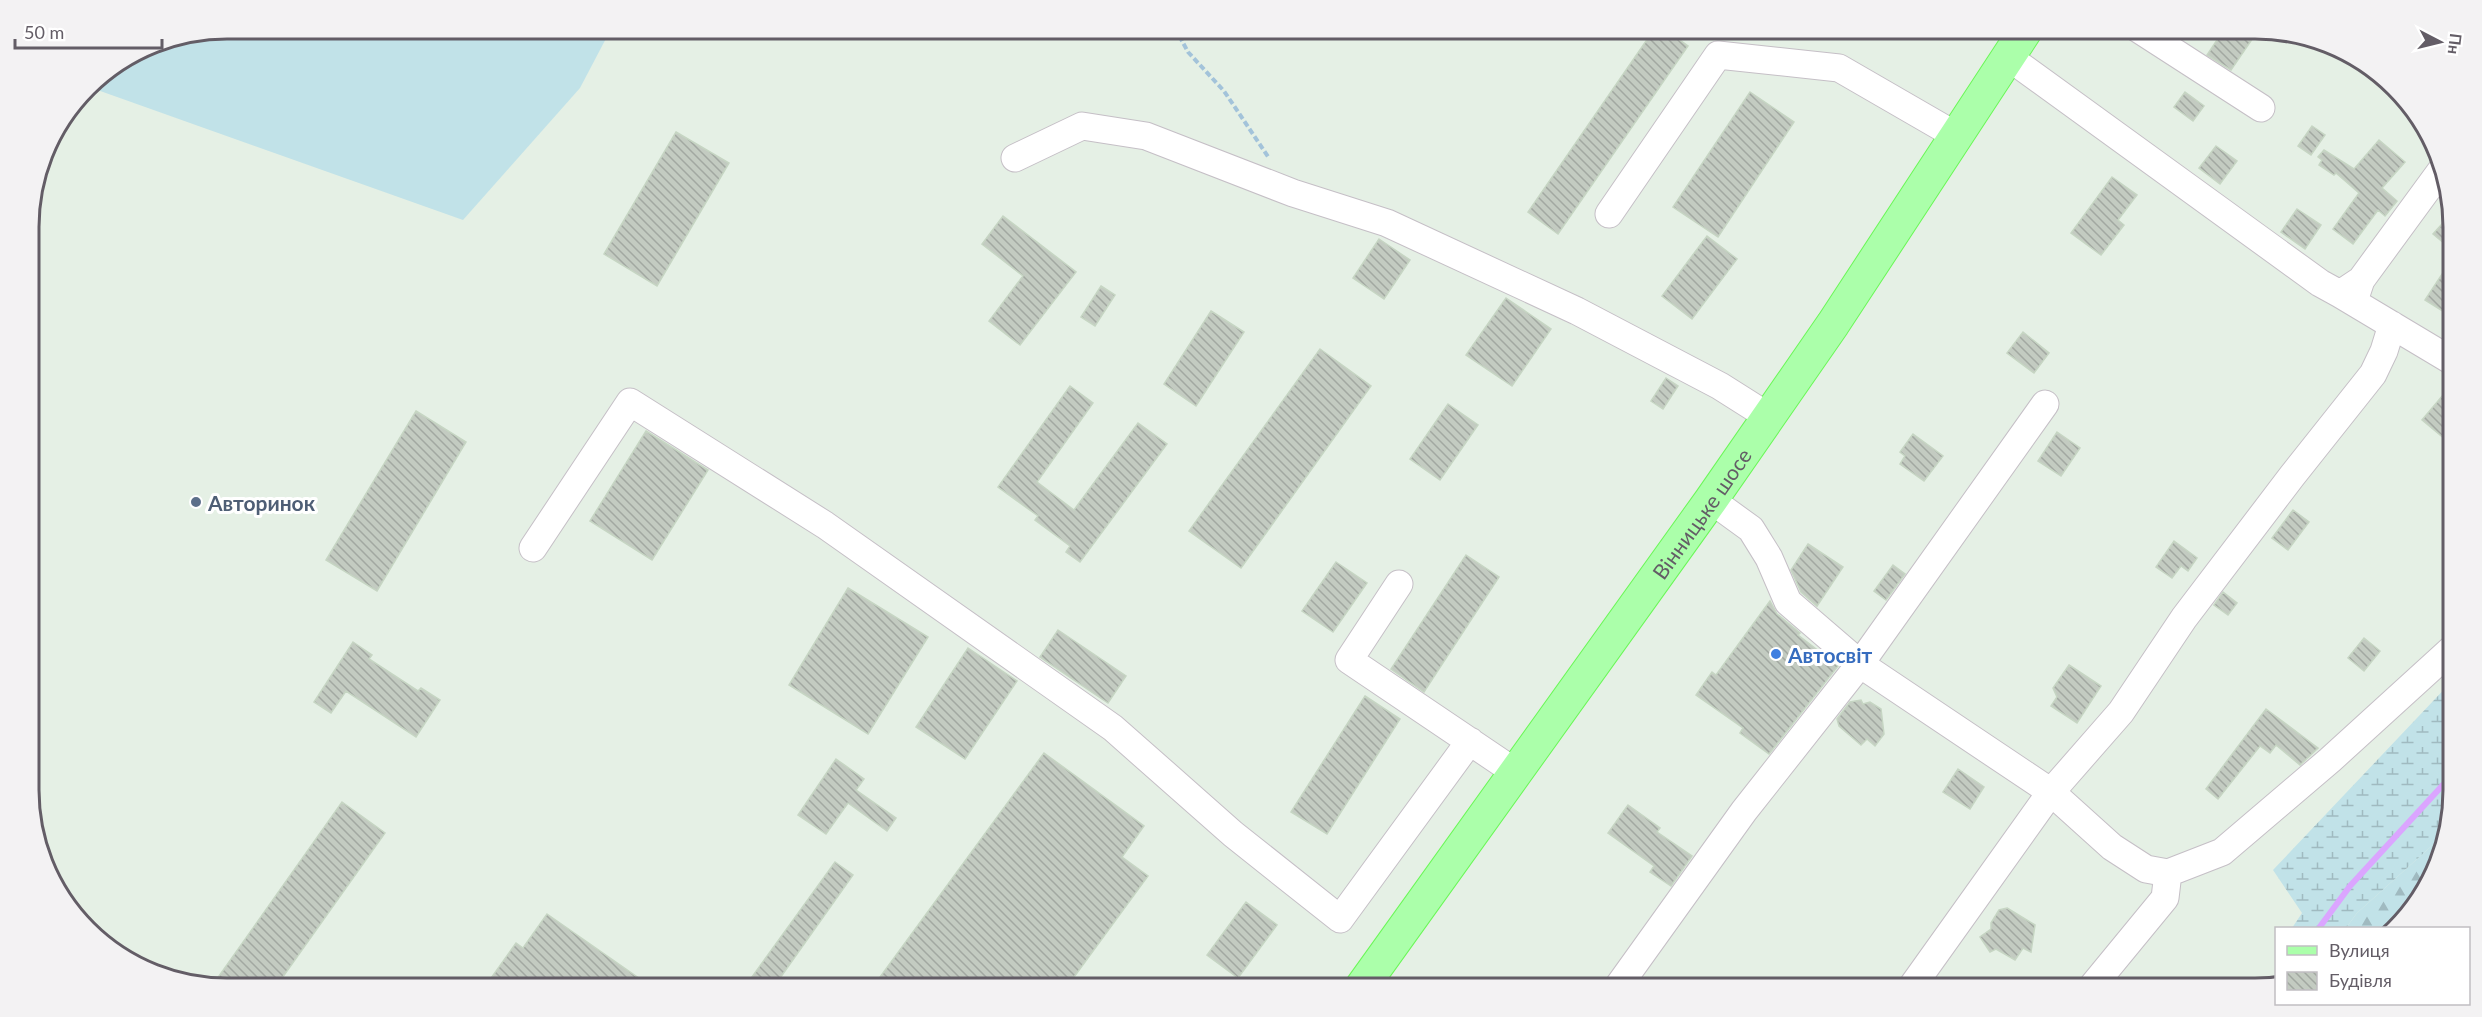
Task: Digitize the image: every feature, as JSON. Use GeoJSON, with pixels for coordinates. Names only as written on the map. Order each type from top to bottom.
{"type":"FeatureCollection","features":[{"type":"Feature","properties":{"kind":"main road","name":"Вінницьке шосе"},"geometry":{"type":"LineString","coordinates":[[1368,978],[1712,500],[1833,324],[2019,39]]}},
{"type":"Feature","properties":{"kind":"street"},"geometry":{"type":"LineString","coordinates":[[2154,39],[2261,108]]}},
{"type":"Feature","properties":{"kind":"street"},"geometry":{"type":"LineString","coordinates":[[1609,214],[1718,55],[1839,68],[1955,135]]}},
{"type":"Feature","properties":{"kind":"street"},"geometry":{"type":"LineString","coordinates":[[2007,56],[2320,283],[2352,292],[2392,325],[2443,356]]}},
{"type":"Feature","properties":{"kind":"street"},"geometry":{"type":"LineString","coordinates":[[1014,158],[1082,126],[1146,136],[1293,193],[1387,223],[1556,302],[1720,386],[1768,417]]}},
{"type":"Feature","properties":{"kind":"street"},"geometry":{"type":"LineString","coordinates":[[2352,292],[2437,177]]}},
{"type":"Feature","properties":{"kind":"street"},"geometry":{"type":"LineString","coordinates":[[1918,978],[2051,792],[2121,712],[2184,618],[2373,374],[2384,351],[2392,325]]}},
{"type":"Feature","properties":{"kind":"street"},"geometry":{"type":"LineString","coordinates":[[533,548],[630,402],[825,525],[1113,728],[1233,834],[1340,919],[1470,741]]}},
{"type":"Feature","properties":{"kind":"street"},"geometry":{"type":"LineString","coordinates":[[1624,978],[1744,811],[1860,664],[2045,404]]}},
{"type":"Feature","properties":{"kind":"street"},"geometry":{"type":"LineString","coordinates":[[1712,500],[1751,529],[1769,558],[1788,602],[1860,664],[2051,792],[2112,847],[2167,886]]}},
{"type":"Feature","properties":{"kind":"street"},"geometry":{"type":"LineString","coordinates":[[1399,584],[1349,660],[1515,772]]}},
{"type":"Feature","properties":{"kind":"street"},"geometry":{"type":"LineString","coordinates":[[2098,978],[2167,886],[2222,852],[2330,760],[2443,657]]}},
{"type":"Feature","properties":{"kind":"path"},"geometry":{"type":"LineString","coordinates":[[1181,39],[1188,52],[1224,91],[1293,193]]}},
{"type":"Feature","properties":{"kind":"green space"},"geometry":{"type":"Polygon","coordinates":[[[215,39],[606,39],[580,88],[463,220],[99,90],[122,71],[155,53],[215,39]]]}},
{"type":"Feature","properties":{"kind":"green space"},"geometry":{"type":"Polygon","coordinates":[[[2443,691],[2443,790],[2436,842],[2357,913],[2347,927],[2293,927],[2302,913],[2273,870],[2443,691]]]}},
{"type":"Feature","properties":{"kind":"green space"},"geometry":{"type":"Polygon","coordinates":[[[2436,842],[2424,873],[2411,895],[2388,923],[2384,927],[2347,927],[2357,913],[2436,842]]]}},
{"type":"Feature","properties":{"kind":"building"},"geometry":{"type":"Polygon","coordinates":[[[1647,39],[1678,39],[1688,46],[1558,234],[1528,212],[1647,39]]]}},
{"type":"Feature","properties":{"kind":"building"},"geometry":{"type":"Polygon","coordinates":[[[2218,39],[2252,39],[2231,70],[2207,55],[2218,39]]]}},
{"type":"Feature","properties":{"kind":"building"},"geometry":{"type":"Polygon","coordinates":[[[1750,92],[1794,122],[1718,237],[1673,207],[1750,92]]]}},
{"type":"Feature","properties":{"kind":"building"},"geometry":{"type":"Polygon","coordinates":[[[2185,92],[2204,106],[2193,121],[2174,107],[2185,92]]]}},
{"type":"Feature","properties":{"kind":"building"},"geometry":{"type":"Polygon","coordinates":[[[2312,126],[2325,135],[2311,155],[2298,146],[2312,126]]]}},
{"type":"Feature","properties":{"kind":"building"},"geometry":{"type":"Polygon","coordinates":[[[676,132],[729,163],[657,286],[604,254],[676,132]]]}},
{"type":"Feature","properties":{"kind":"building"},"geometry":{"type":"Polygon","coordinates":[[[2379,140],[2405,162],[2382,188],[2397,201],[2385,216],[2378,210],[2353,244],[2333,229],[2359,193],[2336,173],[2334,175],[2319,165],[2322,160],[2318,157],[2324,150],[2354,169],[2379,140]]]}},
{"type":"Feature","properties":{"kind":"building"},"geometry":{"type":"Polygon","coordinates":[[[2216,146],[2237,161],[2220,184],[2199,168],[2216,146]]]}},
{"type":"Feature","properties":{"kind":"building"},"geometry":{"type":"Polygon","coordinates":[[[2112,177],[2137,195],[2118,220],[2124,225],[2101,255],[2071,233],[2112,177]]]}},
{"type":"Feature","properties":{"kind":"building"},"geometry":{"type":"Polygon","coordinates":[[[2297,209],[2321,225],[2305,249],[2281,232],[2297,209]]]}},
{"type":"Feature","properties":{"kind":"building"},"geometry":{"type":"Polygon","coordinates":[[[1003,216],[1076,272],[1020,345],[989,321],[1023,276],[982,244],[1003,216]]]}},
{"type":"Feature","properties":{"kind":"building"},"geometry":{"type":"Polygon","coordinates":[[[2443,223],[2443,242],[2433,234],[2443,223]]]}},
{"type":"Feature","properties":{"kind":"building"},"geometry":{"type":"Polygon","coordinates":[[[1707,236],[1737,259],[1692,319],[1662,296],[1707,236]]]}},
{"type":"Feature","properties":{"kind":"building"},"geometry":{"type":"Polygon","coordinates":[[[1379,239],[1410,260],[1384,299],[1353,278],[1379,239]]]}},
{"type":"Feature","properties":{"kind":"building"},"geometry":{"type":"Polygon","coordinates":[[[2443,273],[2443,311],[2425,300],[2443,273]]]}},
{"type":"Feature","properties":{"kind":"building"},"geometry":{"type":"Polygon","coordinates":[[[1101,286],[1115,295],[1095,326],[1081,317],[1101,286]]]}},
{"type":"Feature","properties":{"kind":"building"},"geometry":{"type":"Polygon","coordinates":[[[1506,298],[1551,329],[1512,386],[1466,355],[1506,298]]]}},
{"type":"Feature","properties":{"kind":"building"},"geometry":{"type":"Polygon","coordinates":[[[1211,311],[1244,332],[1196,406],[1164,384],[1211,311]]]}},
{"type":"Feature","properties":{"kind":"building"},"geometry":{"type":"Polygon","coordinates":[[[2023,332],[2049,353],[2034,373],[2007,353],[2023,332]]]}},
{"type":"Feature","properties":{"kind":"building"},"geometry":{"type":"Polygon","coordinates":[[[1320,349],[1371,386],[1241,568],[1189,531],[1320,349]]]}},
{"type":"Feature","properties":{"kind":"building"},"geometry":{"type":"Polygon","coordinates":[[[1666,378],[1678,386],[1663,409],[1651,401],[1666,378]]]}},
{"type":"Feature","properties":{"kind":"building"},"geometry":{"type":"Polygon","coordinates":[[[1070,386],[1093,403],[1037,482],[1074,510],[1138,423],[1167,444],[1080,562],[1066,552],[1070,546],[1035,520],[1038,516],[998,487],[1070,386]]]}},
{"type":"Feature","properties":{"kind":"building"},"geometry":{"type":"Polygon","coordinates":[[[2443,395],[2443,438],[2422,420],[2443,395]]]}},
{"type":"Feature","properties":{"kind":"building"},"geometry":{"type":"Polygon","coordinates":[[[1448,404],[1478,425],[1440,480],[1410,459],[1448,404]]]}},
{"type":"Feature","properties":{"kind":"building"},"geometry":{"type":"Polygon","coordinates":[[[416,411],[466,442],[377,591],[326,560],[416,411]]]}},
{"type":"Feature","properties":{"kind":"building"},"geometry":{"type":"Polygon","coordinates":[[[646,431],[708,470],[652,560],[590,521],[646,431]]]}},
{"type":"Feature","properties":{"kind":"building"},"geometry":{"type":"Polygon","coordinates":[[[2057,432],[2080,448],[2061,476],[2038,461],[2057,432]]]}},
{"type":"Feature","properties":{"kind":"building"},"geometry":{"type":"Polygon","coordinates":[[[1913,434],[1943,456],[1924,481],[1900,464],[1905,456],[1900,452],[1913,434]]]}},
{"type":"Feature","properties":{"kind":"building"},"geometry":{"type":"Polygon","coordinates":[[[2293,510],[2309,522],[2288,550],[2272,538],[2293,510]]]}},
{"type":"Feature","properties":{"kind":"building"},"geometry":{"type":"Polygon","coordinates":[[[2174,541],[2197,558],[2188,571],[2181,566],[2172,578],[2156,567],[2174,541]]]}},
{"type":"Feature","properties":{"kind":"building"},"geometry":{"type":"Polygon","coordinates":[[[1808,544],[1843,567],[1817,606],[1801,592],[1791,570],[1808,544]]]}},
{"type":"Feature","properties":{"kind":"building"},"geometry":{"type":"Polygon","coordinates":[[[1466,555],[1499,577],[1424,692],[1391,669],[1466,555]]]}},
{"type":"Feature","properties":{"kind":"building"},"geometry":{"type":"Polygon","coordinates":[[[1336,562],[1367,583],[1333,632],[1302,611],[1336,562]]]}},
{"type":"Feature","properties":{"kind":"building"},"geometry":{"type":"Polygon","coordinates":[[[1893,565],[1905,574],[1886,600],[1874,591],[1893,565]]]}},
{"type":"Feature","properties":{"kind":"building"},"geometry":{"type":"Polygon","coordinates":[[[848,588],[928,637],[868,734],[789,685],[848,588]]]}},
{"type":"Feature","properties":{"kind":"building"},"geometry":{"type":"Polygon","coordinates":[[[2223,592],[2237,603],[2228,615],[2214,605],[2223,592]]]}},
{"type":"Feature","properties":{"kind":"building"},"geometry":{"type":"Polygon","coordinates":[[[1770,601],[1777,614],[1800,633],[1798,635],[1838,666],[1769,754],[1740,733],[1743,728],[1696,695],[1712,672],[1716,675],[1770,601]]]}},
{"type":"Feature","properties":{"kind":"building"},"geometry":{"type":"Polygon","coordinates":[[[1058,630],[1126,676],[1108,703],[1040,657],[1058,630]]]}},
{"type":"Feature","properties":{"kind":"building"},"geometry":{"type":"Polygon","coordinates":[[[2364,638],[2380,651],[2364,671],[2348,658],[2364,638]]]}},
{"type":"Feature","properties":{"kind":"building"},"geometry":{"type":"Polygon","coordinates":[[[353,642],[372,655],[369,659],[418,691],[421,688],[440,700],[416,737],[346,691],[331,713],[314,702],[353,642]]]}},
{"type":"Feature","properties":{"kind":"building"},"geometry":{"type":"Polygon","coordinates":[[[968,648],[1017,681],[965,759],[916,727],[968,648]]]}},
{"type":"Feature","properties":{"kind":"building"},"geometry":{"type":"Polygon","coordinates":[[[2069,665],[2101,686],[2077,723],[2051,706],[2057,697],[2053,688],[2069,665]]]}},
{"type":"Feature","properties":{"kind":"building"},"geometry":{"type":"Polygon","coordinates":[[[1365,696],[1400,719],[1327,834],[1291,812],[1365,696]]]}},
{"type":"Feature","properties":{"kind":"building"},"geometry":{"type":"Polygon","coordinates":[[[1861,700],[1863,704],[1870,702],[1881,709],[1884,734],[1875,746],[1867,739],[1861,745],[1839,726],[1837,719],[1850,702],[1861,700]]]}},
{"type":"Feature","properties":{"kind":"building"},"geometry":{"type":"Polygon","coordinates":[[[2266,709],[2318,748],[2300,765],[2276,745],[2270,753],[2260,746],[2218,799],[2206,789],[2266,709]]]}},
{"type":"Feature","properties":{"kind":"building"},"geometry":{"type":"Polygon","coordinates":[[[1044,753],[1144,826],[1122,857],[1148,876],[1073,978],[879,978],[1044,753]]]}},
{"type":"Feature","properties":{"kind":"building"},"geometry":{"type":"Polygon","coordinates":[[[836,759],[864,779],[856,790],[896,818],[887,831],[848,803],[826,834],[798,815],[836,759]]]}},
{"type":"Feature","properties":{"kind":"building"},"geometry":{"type":"Polygon","coordinates":[[[1958,769],[1984,787],[1970,809],[1943,792],[1958,769]]]}},
{"type":"Feature","properties":{"kind":"building"},"geometry":{"type":"Polygon","coordinates":[[[342,802],[385,833],[282,978],[218,977],[342,802]]]}},
{"type":"Feature","properties":{"kind":"building"},"geometry":{"type":"Polygon","coordinates":[[[1628,805],[1660,828],[1657,832],[1692,856],[1671,886],[1650,872],[1654,866],[1608,833],[1628,805]]]}},
{"type":"Feature","properties":{"kind":"building"},"geometry":{"type":"Polygon","coordinates":[[[835,862],[853,875],[780,978],[751,978],[835,862]]]}},
{"type":"Feature","properties":{"kind":"building"},"geometry":{"type":"Polygon","coordinates":[[[1246,902],[1277,925],[1238,978],[1207,955],[1246,902]]]}},
{"type":"Feature","properties":{"kind":"building"},"geometry":{"type":"Polygon","coordinates":[[[2007,908],[2035,925],[2031,952],[2023,948],[2015,960],[1996,949],[1990,952],[1980,937],[1991,929],[1991,923],[1999,910],[2007,908]]]}},
{"type":"Feature","properties":{"kind":"building"},"geometry":{"type":"Polygon","coordinates":[[[547,914],[639,978],[491,978],[516,943],[523,948],[547,914]]]}},
{"type":"Feature","properties":{"kind":"waterway"},"geometry":{"type":"LineString","coordinates":[[2320,927],[2350,886],[2443,785]]}},
{"type":"Feature","properties":{"kind":"place","name":"Авторинок"},"geometry":{"type":"Point","coordinates":[196,502]}},
{"type":"Feature","properties":{"kind":"place","name":"Автосвіт"},"geometry":{"type":"Point","coordinates":[1776,654]}}]}
